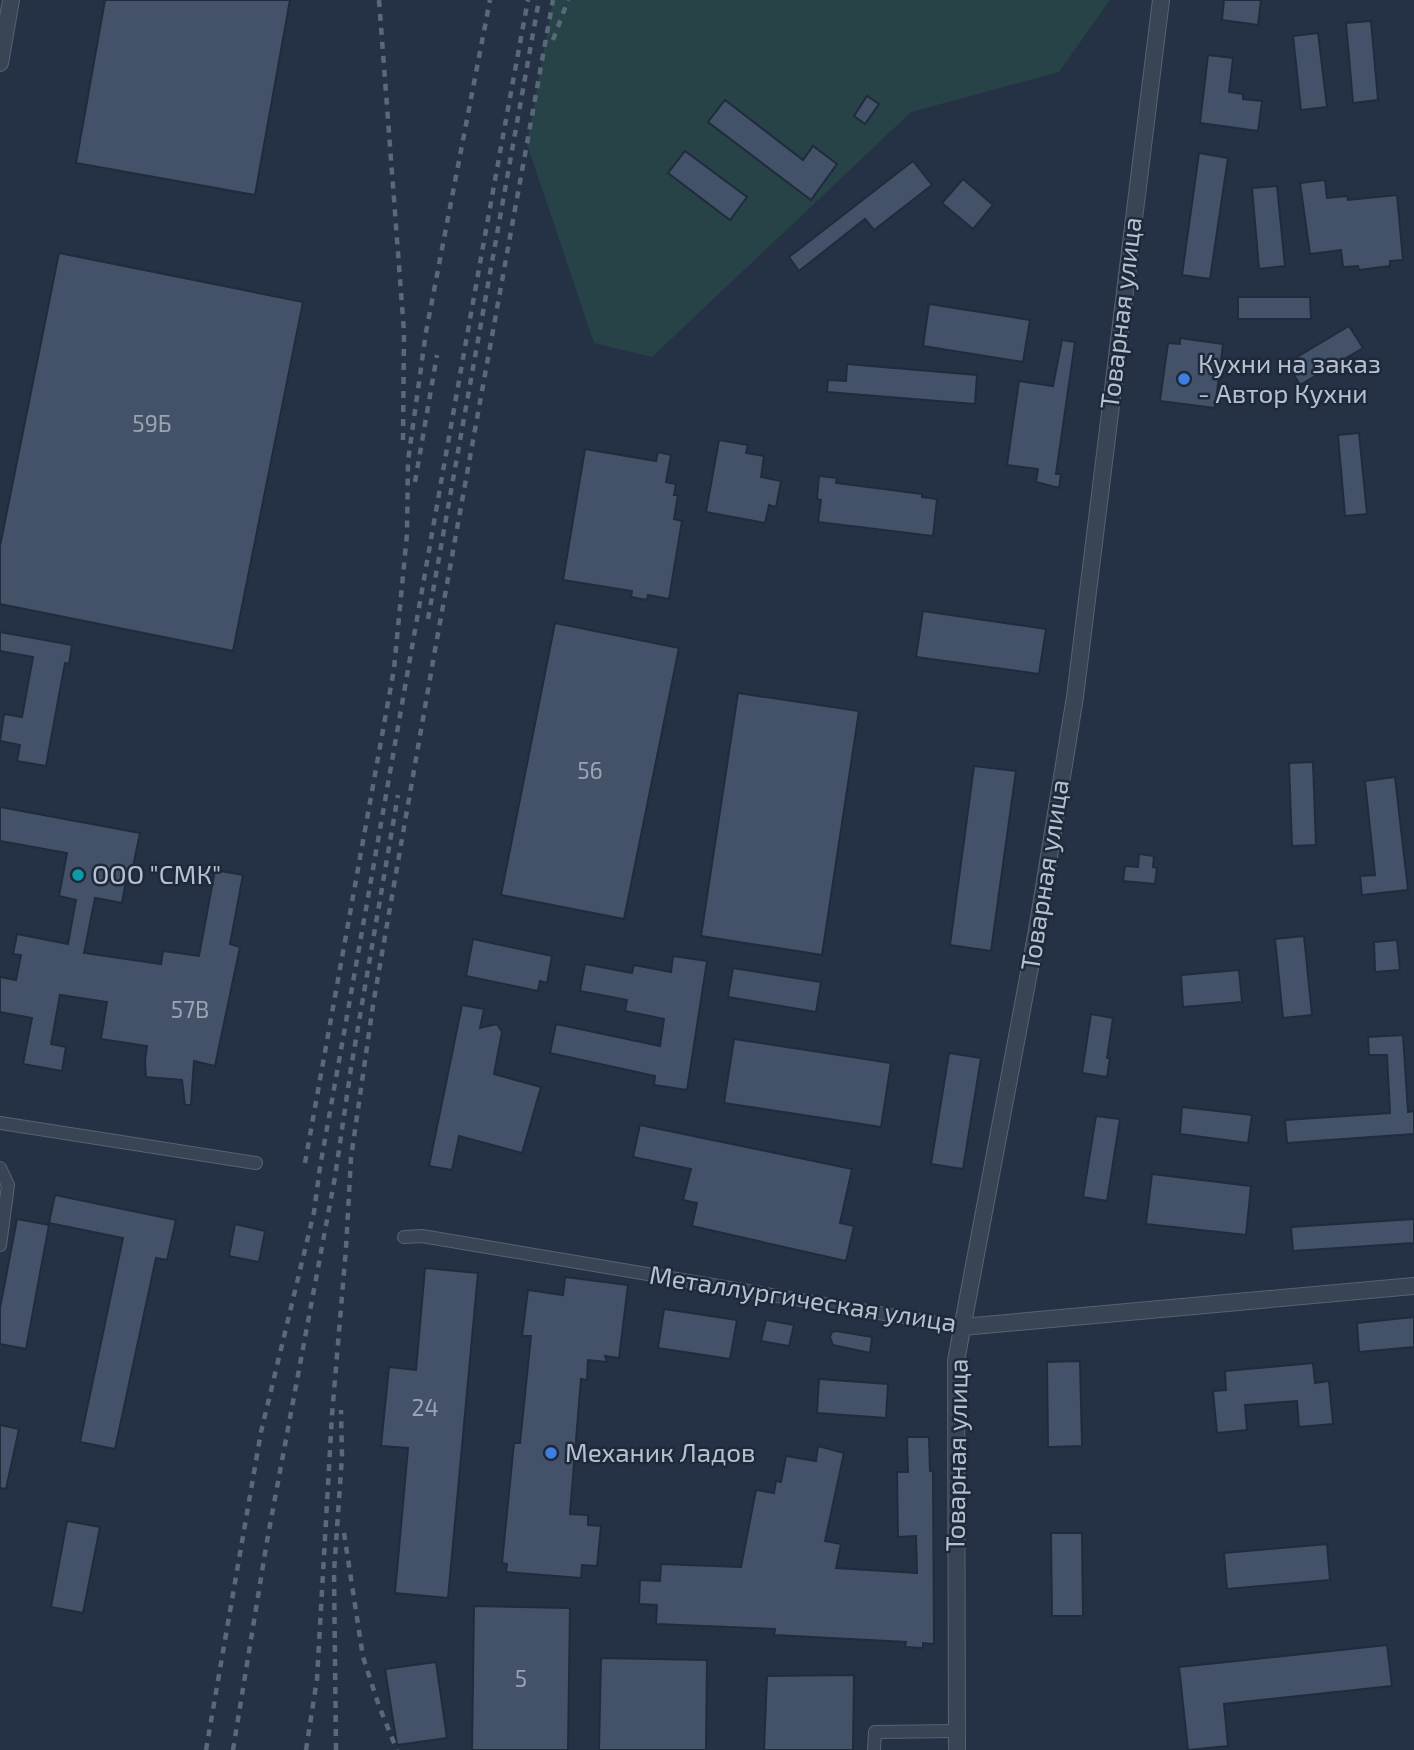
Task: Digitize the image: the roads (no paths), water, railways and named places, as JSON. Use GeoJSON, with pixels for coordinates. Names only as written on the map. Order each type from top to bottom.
{"type":"FeatureCollection","features":[{"type":"Feature","properties":{"kind":"street"},"geometry":{"type":"LineString","coordinates":[[0,63],[11,0]]}},
{"type":"Feature","properties":{"kind":"street","name":"Товарная улица"},"geometry":{"type":"LineString","coordinates":[[957,1750],[956,1361],[1037,930],[1075,697],[1161,0]]}},
{"type":"Feature","properties":{"kind":"street"},"geometry":{"type":"LineString","coordinates":[[0,1123],[256,1163]]}},
{"type":"Feature","properties":{"kind":"street"},"geometry":{"type":"LineString","coordinates":[[0,1168],[8,1185],[0,1245]]}},
{"type":"Feature","properties":{"kind":"street","name":"Металлургическая улица"},"geometry":{"type":"LineString","coordinates":[[404,1237],[422,1236],[962,1327],[1414,1286]]}},
{"type":"Feature","properties":{"kind":"street"},"geometry":{"type":"LineString","coordinates":[[874,1750],[875,1732],[957,1731]]}},
{"type":"Feature","properties":{"kind":"railway"},"geometry":{"type":"LineString","coordinates":[[379,0],[404,332],[403,440]]}},
{"type":"Feature","properties":{"kind":"railway"},"geometry":{"type":"LineString","coordinates":[[305,1163],[394,669],[407,534],[408,461],[426,332],[490,0]]}},
{"type":"Feature","properties":{"kind":"railway"},"geometry":{"type":"LineString","coordinates":[[206,1750],[261,1432],[314,1212],[528,0]]}},
{"type":"Feature","properties":{"kind":"railway"},"geometry":{"type":"LineString","coordinates":[[428,619],[539,0]]}},
{"type":"Feature","properties":{"kind":"railway"},"geometry":{"type":"LineString","coordinates":[[306,1750],[317,1679],[332,1415],[351,1158],[373,1005],[553,0]]}},
{"type":"Feature","properties":{"kind":"railway"},"geometry":{"type":"LineString","coordinates":[[553,40],[568,0]]}},
{"type":"Feature","properties":{"kind":"railway"},"geometry":{"type":"LineString","coordinates":[[415,482],[437,355]]}},
{"type":"Feature","properties":{"kind":"railway"},"geometry":{"type":"LineString","coordinates":[[233,1750],[267,1541],[335,1177],[398,795]]}},
{"type":"Feature","properties":{"kind":"railway"},"geometry":{"type":"LineString","coordinates":[[336,1750],[334,1572],[342,1456],[341,1410]]}},
{"type":"Feature","properties":{"kind":"railway"},"geometry":{"type":"LineString","coordinates":[[344,1533],[363,1657],[397,1750]]}},
{"type":"Feature","properties":{"kind":"place","name":"Кухни на заказ - Автор Кухни"},"geometry":{"type":"Point","coordinates":[1184,379]}},
{"type":"Feature","properties":{"kind":"place","name":"ООО \"СМК\""},"geometry":{"type":"Point","coordinates":[78,875]}},
{"type":"Feature","properties":{"kind":"place","name":"Механик Ладов"},"geometry":{"type":"Point","coordinates":[551,1453]}}]}
